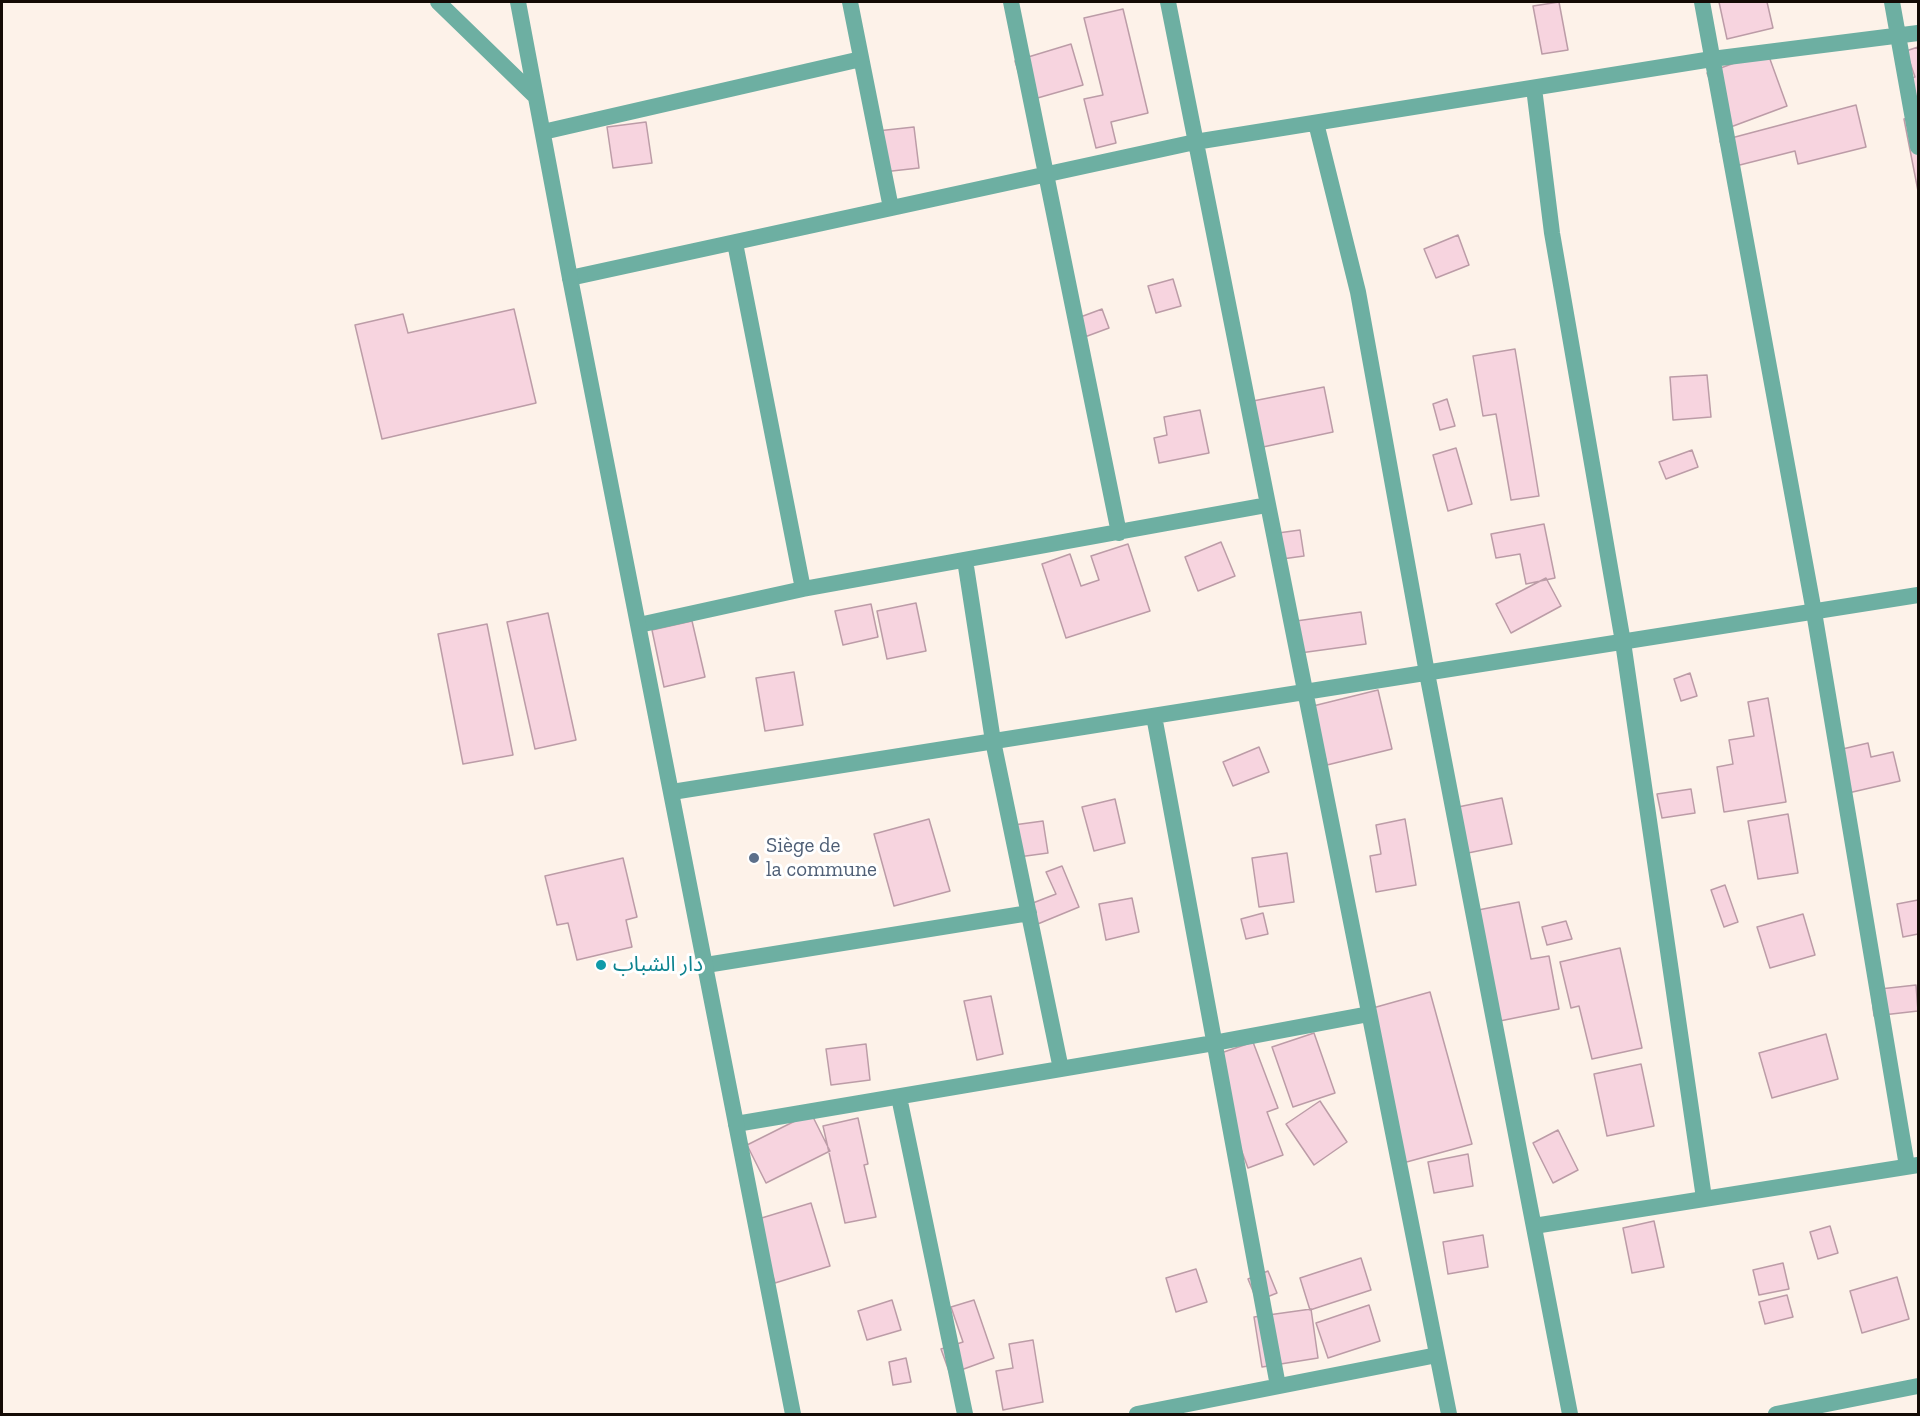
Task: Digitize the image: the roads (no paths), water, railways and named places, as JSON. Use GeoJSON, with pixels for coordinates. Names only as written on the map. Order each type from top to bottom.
{"type":"FeatureCollection","features":[{"type":"Feature","properties":{"kind":"street"},"geometry":{"type":"LineString","coordinates":[[438,2],[536,97]]}},
{"type":"Feature","properties":{"kind":"street"},"geometry":{"type":"LineString","coordinates":[[518,2],[570,278],[794,1414]]}},
{"type":"Feature","properties":{"kind":"street"},"geometry":{"type":"LineString","coordinates":[[850,2],[891,208]]}},
{"type":"Feature","properties":{"kind":"street"},"geometry":{"type":"LineString","coordinates":[[1011,2],[1119,532]]}},
{"type":"Feature","properties":{"kind":"street"},"geometry":{"type":"LineString","coordinates":[[1168,2],[1449,1414]]}},
{"type":"Feature","properties":{"kind":"street"},"geometry":{"type":"LineString","coordinates":[[1534,1226],[1913,1166],[1702,2]]}},
{"type":"Feature","properties":{"kind":"street"},"geometry":{"type":"LineString","coordinates":[[1892,2],[1918,147]]}},
{"type":"Feature","properties":{"kind":"street"},"geometry":{"type":"LineString","coordinates":[[570,278],[1195,142],[1712,59],[1918,33]]}},
{"type":"Feature","properties":{"kind":"street"},"geometry":{"type":"LineString","coordinates":[[543,132],[861,59]]}},
{"type":"Feature","properties":{"kind":"street"},"geometry":{"type":"LineString","coordinates":[[1534,88],[1552,233],[1623,642],[1704,1198]]}},
{"type":"Feature","properties":{"kind":"street"},"geometry":{"type":"LineString","coordinates":[[1316,123],[1358,292],[1427,672],[1570,1414]]}},
{"type":"Feature","properties":{"kind":"street"},"geometry":{"type":"LineString","coordinates":[[735,243],[803,589]]}},
{"type":"Feature","properties":{"kind":"street"},"geometry":{"type":"LineString","coordinates":[[639,625],[803,589],[1268,505]]}},
{"type":"Feature","properties":{"kind":"street"},"geometry":{"type":"LineString","coordinates":[[965,560],[993,741],[1061,1069]]}},
{"type":"Feature","properties":{"kind":"street"},"geometry":{"type":"LineString","coordinates":[[672,792],[1918,595]]}},
{"type":"Feature","properties":{"kind":"street"},"geometry":{"type":"LineString","coordinates":[[1154,716],[1278,1386]]}},
{"type":"Feature","properties":{"kind":"street"},"geometry":{"type":"LineString","coordinates":[[706,965],[1029,913]]}},
{"type":"Feature","properties":{"kind":"street"},"geometry":{"type":"LineString","coordinates":[[736,1124],[1214,1043],[1370,1014]]}},
{"type":"Feature","properties":{"kind":"street"},"geometry":{"type":"LineString","coordinates":[[899,1097],[965,1414]]}},
{"type":"Feature","properties":{"kind":"street"},"geometry":{"type":"LineString","coordinates":[[1137,1414],[1437,1355]]}},
{"type":"Feature","properties":{"kind":"street"},"geometry":{"type":"LineString","coordinates":[[1776,1414],[1918,1386]]}},
{"type":"Feature","properties":{"kind":"place","name":"Siège de la commune"},"geometry":{"type":"Point","coordinates":[754,858]}},
{"type":"Feature","properties":{"kind":"place","name":"دار الشباب"},"geometry":{"type":"Point","coordinates":[601,965]}}]}
